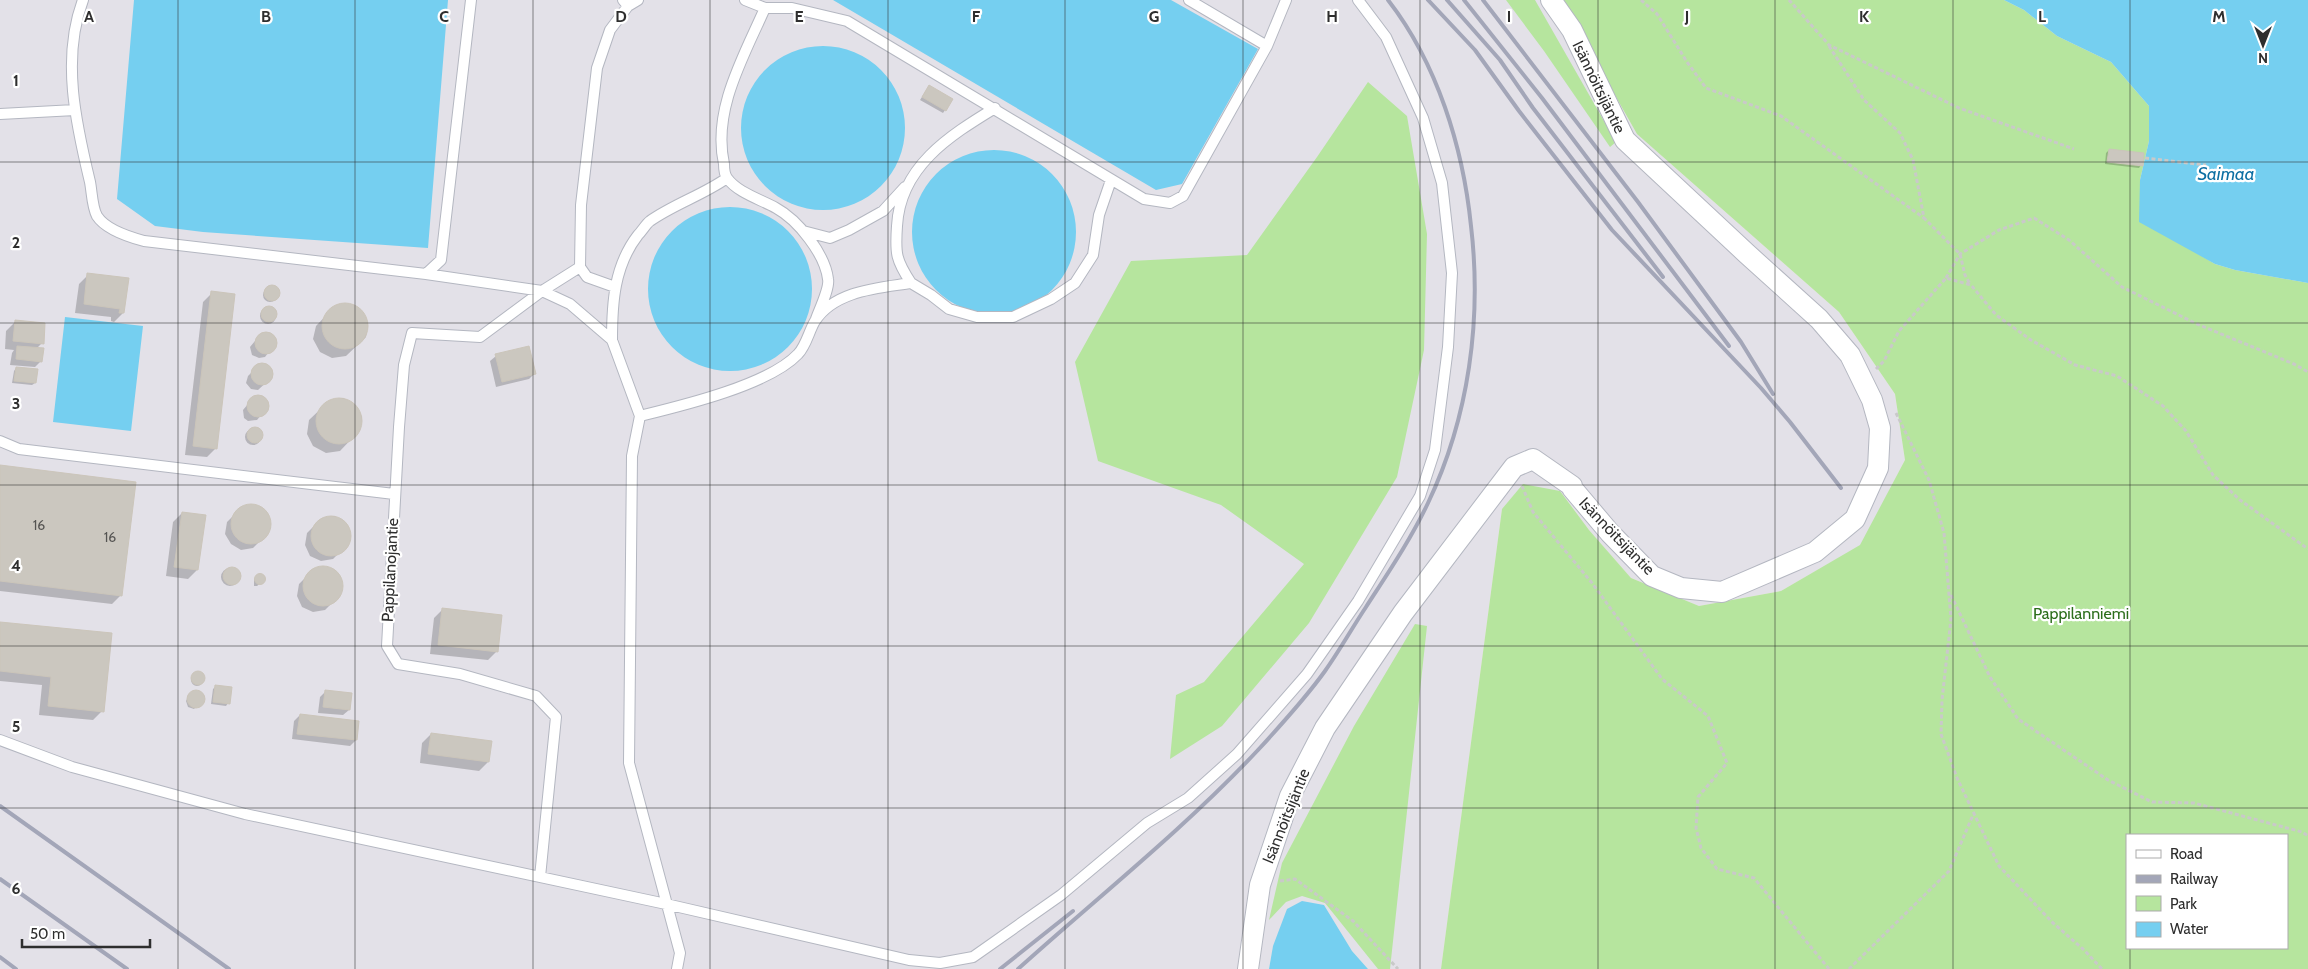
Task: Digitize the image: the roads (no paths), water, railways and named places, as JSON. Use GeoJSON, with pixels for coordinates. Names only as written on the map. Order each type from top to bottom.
{"type":"FeatureCollection","features":[{"type":"Feature","properties":{"kind":"street","name":"Isännöitsijäntie"},"geometry":{"type":"LineString","coordinates":[[1248,969],[1260,885],[1290,796],[1325,728],[1403,613],[1514,467],[1533,459],[1572,486],[1610,533],[1652,576],[1681,588],[1722,592],[1777,570],[1815,552],[1855,519],[1878,468],[1880,428],[1872,400],[1850,355],[1820,319],[1625,140],[1572,30],[1551,0]]}},
{"type":"Feature","properties":{"kind":"lane"},"geometry":{"type":"LineString","coordinates":[[82,0],[75,19],[72,50],[75,110],[98,216],[118,233],[144,241],[426,274],[542,291],[570,304],[612,340]]}},
{"type":"Feature","properties":{"kind":"lane"},"geometry":{"type":"LineString","coordinates":[[426,274],[441,260],[471,0]]}},
{"type":"Feature","properties":{"kind":"lane"},"geometry":{"type":"LineString","coordinates":[[615,288],[587,277],[580,267],[581,205],[598,68],[610,30],[626,3],[638,0]]}},
{"type":"Feature","properties":{"kind":"lane"},"geometry":{"type":"LineString","coordinates":[[745,0],[765,8],[792,8],[847,21],[1144,199],[1170,203],[1183,196],[1268,46],[1286,0]]}},
{"type":"Feature","properties":{"kind":"lane"},"geometry":{"type":"LineString","coordinates":[[1189,0],[1268,46]]}},
{"type":"Feature","properties":{"kind":"lane"},"geometry":{"type":"LineString","coordinates":[[0,740],[72,767],[226,809],[666,904],[909,960],[940,964],[973,957],[1061,895],[1147,823],[1188,798],[1237,754],[1307,674],[1358,601],[1420,496],[1435,450],[1448,347],[1452,273],[1442,183],[1423,118],[1386,37],[1358,0]]}},
{"type":"Feature","properties":{"kind":"lane"},"geometry":{"type":"LineString","coordinates":[[640,416],[690,404],[768,375],[799,354],[816,319],[829,281],[821,257],[804,231],[778,209],[743,191],[726,178],[722,154],[723,122],[731,87],[765,8]]}},
{"type":"Feature","properties":{"kind":"lane"},"geometry":{"type":"LineString","coordinates":[[804,231],[830,238],[883,211],[907,184],[926,158],[956,131],[995,108]]}},
{"type":"Feature","properties":{"kind":"lane"},"geometry":{"type":"LineString","coordinates":[[0,114],[75,110]]}},
{"type":"Feature","properties":{"kind":"lane"},"geometry":{"type":"LineString","coordinates":[[678,969],[680,953],[629,762],[632,456],[640,416],[612,340],[615,288],[616,277],[631,245],[649,222],[707,192],[726,178]]}},
{"type":"Feature","properties":{"kind":"lane"},"geometry":{"type":"LineString","coordinates":[[907,184],[898,212],[896,238],[898,263],[911,283],[949,309],[977,317],[1013,317],[1051,299],[1074,283],[1093,255],[1099,216],[1111,180]]}},
{"type":"Feature","properties":{"kind":"lane","name":"Pappilanojantie"},"geometry":{"type":"LineString","coordinates":[[540,877],[556,717],[536,696],[460,674],[398,664],[387,646],[394,494],[404,365],[412,333],[480,337],[542,291],[580,267]]}},
{"type":"Feature","properties":{"kind":"lane"},"geometry":{"type":"LineString","coordinates":[[816,319],[840,299],[860,292],[911,283]]}},
{"type":"Feature","properties":{"kind":"lane"},"geometry":{"type":"LineString","coordinates":[[0,442],[19,449],[394,494]]}},
{"type":"Feature","properties":{"kind":"water"},"geometry":{"type":"Polygon","coordinates":[[[134,0],[448,0],[428,248],[203,232],[155,226],[117,199],[134,0]]]}},
{"type":"Feature","properties":{"kind":"water"},"geometry":{"type":"Polygon","coordinates":[[[833,0],[1171,0],[1258,49],[1182,184],[1156,190],[833,0]]]}},
{"type":"Feature","properties":{"kind":"water","name":"Saimaa"},"geometry":{"type":"Polygon","coordinates":[[[2004,0],[2308,0],[2308,283],[2235,270],[2215,264],[2139,222],[2140,180],[2149,141],[2149,106],[2111,62],[2057,36],[2024,10],[2004,0]]]}},
{"type":"Feature","properties":{"kind":"water"},"geometry":{"type":"Polygon","coordinates":[[[831,46],[847,49],[862,56],[875,64],[887,76],[902,104],[905,128],[904,144],[899,159],[887,180],[875,192],[847,207],[815,210],[799,207],[784,200],[771,192],[759,180],[744,152],[741,120],[744,104],[751,89],[759,76],[771,64],[799,49],[831,46]]]}},
{"type":"Feature","properties":{"kind":"water"},"geometry":{"type":"Polygon","coordinates":[[[1002,150],[1018,153],[1033,160],[1046,168],[1058,180],[1073,208],[1076,232],[1075,248],[1070,263],[1058,284],[1046,296],[1018,311],[986,314],[970,311],[955,304],[942,296],[930,284],[915,256],[912,224],[915,208],[922,193],[930,180],[942,168],[970,153],[1002,150]]]}},
{"type":"Feature","properties":{"kind":"water"},"geometry":{"type":"Polygon","coordinates":[[[738,207],[754,210],[769,217],[782,225],[794,237],[809,265],[812,289],[811,305],[806,320],[794,341],[782,353],[754,368],[722,371],[706,368],[691,361],[678,353],[666,341],[651,313],[648,281],[651,265],[658,250],[666,237],[678,225],[706,210],[738,207]]]}},
{"type":"Feature","properties":{"kind":"water"},"geometry":{"type":"Polygon","coordinates":[[[65,317],[143,326],[131,431],[53,422],[65,317]]]}},
{"type":"Feature","properties":{"kind":"water"},"geometry":{"type":"Polygon","coordinates":[[[1302,901],[1324,905],[1352,951],[1368,969],[1269,969],[1273,946],[1287,909],[1302,901]]]}},
{"type":"Feature","properties":{"kind":"railway"},"geometry":{"type":"LineString","coordinates":[[1018,969],[1201,807],[1258,750],[1301,702],[1330,663],[1399,556],[1428,503],[1442,470],[1454,437],[1469,367],[1475,296],[1471,226],[1462,166],[1445,107],[1421,51],[1388,0]]}},
{"type":"Feature","properties":{"kind":"railway"},"geometry":{"type":"LineString","coordinates":[[1428,0],[1475,50],[1519,111],[1612,230],[1761,388],[1841,488]]}},
{"type":"Feature","properties":{"kind":"railway"},"geometry":{"type":"LineString","coordinates":[[1447,0],[1500,60],[1533,108],[1663,277]]}},
{"type":"Feature","properties":{"kind":"railway"},"geometry":{"type":"LineString","coordinates":[[1464,0],[1542,98],[1729,346]]}},
{"type":"Feature","properties":{"kind":"railway"},"geometry":{"type":"LineString","coordinates":[[1483,0],[1638,202],[1741,342],[1773,394]]}},
{"type":"Feature","properties":{"kind":"railway"},"geometry":{"type":"LineString","coordinates":[[0,806],[229,969]]}},
{"type":"Feature","properties":{"kind":"railway"},"geometry":{"type":"LineString","coordinates":[[0,879],[127,969]]}},
{"type":"Feature","properties":{"kind":"railway"},"geometry":{"type":"LineString","coordinates":[[1000,969],[1073,911]]}},
{"type":"Feature","properties":{"kind":"railway"},"geometry":{"type":"LineString","coordinates":[[0,957],[16,969]]}},
{"type":"Feature","properties":{"kind":"park label","name":"Pappilanniemi"},"geometry":{"type":"Point","coordinates":[2081,613]}}]}
